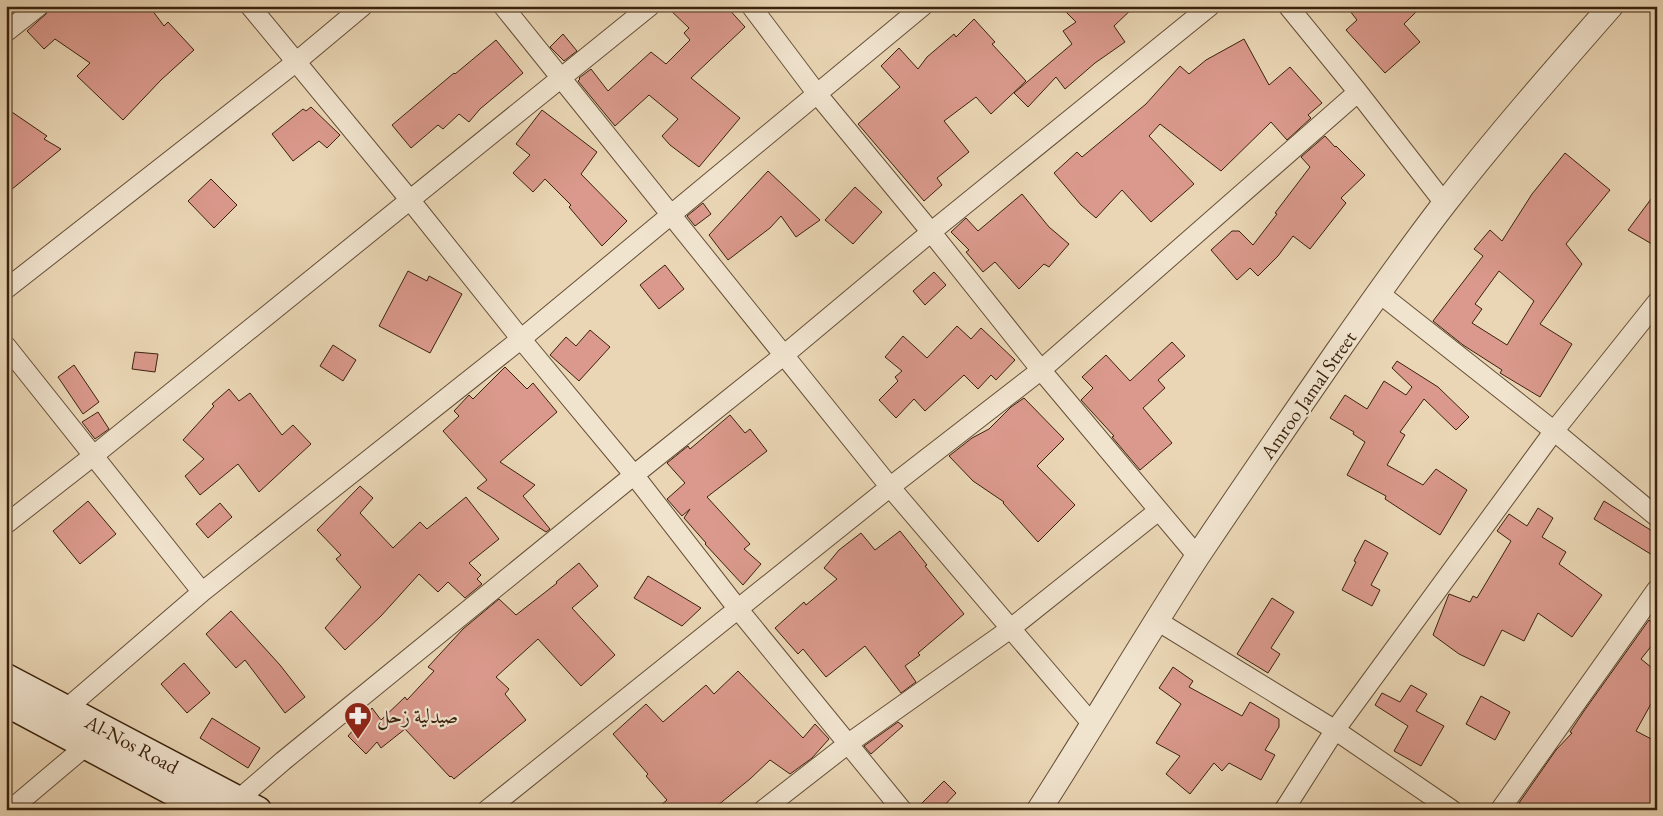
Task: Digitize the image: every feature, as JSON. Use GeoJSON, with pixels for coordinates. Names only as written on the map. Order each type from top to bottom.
{"type":"FeatureCollection","features":[{"type":"Feature","properties":{"kind":"main road","name":"Al-Nos Road"},"geometry":{"type":"LineString","coordinates":[[6,677],[248,805]]}},
{"type":"Feature","properties":{"kind":"main road","name":"Al-Nos Road"},"geometry":{"type":"LineString","coordinates":[[6,703],[206,810]]}},
{"type":"Feature","properties":{"kind":"street"},"geometry":{"type":"LineString","coordinates":[[6,32],[39,6]]}},
{"type":"Feature","properties":{"kind":"street"},"geometry":{"type":"LineString","coordinates":[[250,6],[634,475],[738,610],[849,743],[902,810]]}},
{"type":"Feature","properties":{"kind":"street"},"geometry":{"type":"LineString","coordinates":[[6,289],[296,62],[363,6]]}},
{"type":"Feature","properties":{"kind":"street"},"geometry":{"type":"LineString","coordinates":[[503,6],[890,487],[1093,725]]}},
{"type":"Feature","properties":{"kind":"street"},"geometry":{"type":"LineString","coordinates":[[6,524],[93,456],[650,6]]}},
{"type":"Feature","properties":{"kind":"street"},"geometry":{"type":"LineString","coordinates":[[751,6],[818,95],[1041,370],[1198,557]]}},
{"type":"Feature","properties":{"kind":"street"},"geometry":{"type":"LineString","coordinates":[[66,709],[202,592],[521,339],[818,95],[923,6]]}},
{"type":"Feature","properties":{"kind":"street"},"geometry":{"type":"LineString","coordinates":[[248,805],[283,761],[784,355],[931,232],[1210,6]]}},
{"type":"Feature","properties":{"kind":"street"},"geometry":{"type":"LineString","coordinates":[[1288,6],[1445,204]]}},
{"type":"Feature","properties":{"kind":"street","name":"Amroo Jamal Street"},"geometry":{"type":"LineString","coordinates":[[1039,810],[1156,620],[1270,448],[1379,293],[1445,204],[1546,79],[1611,6]]}},
{"type":"Feature","properties":{"kind":"street"},"geometry":{"type":"LineString","coordinates":[[487,810],[890,487],[1041,370],[1358,92]]}},
{"type":"Feature","properties":{"kind":"street"},"geometry":{"type":"LineString","coordinates":[[1379,293],[1554,431],[1657,517]]}},
{"type":"Feature","properties":{"kind":"street"},"geometry":{"type":"LineString","coordinates":[[1284,810],[1335,730],[1554,431],[1657,302]]}},
{"type":"Feature","properties":{"kind":"street"},"geometry":{"type":"LineString","coordinates":[[6,346],[202,592]]}},
{"type":"Feature","properties":{"kind":"street"},"geometry":{"type":"LineString","coordinates":[[763,810],[849,743],[1010,630],[1158,511]]}},
{"type":"Feature","properties":{"kind":"street"},"geometry":{"type":"LineString","coordinates":[[1500,810],[1657,589]]}},
{"type":"Feature","properties":{"kind":"street"},"geometry":{"type":"LineString","coordinates":[[1156,620],[1335,730],[1452,810]]}},
{"type":"Feature","properties":{"kind":"street"},"geometry":{"type":"LineString","coordinates":[[10,810],[87,745]]}},
{"type":"Feature","properties":{"kind":"building"},"geometry":{"type":"Polygon","coordinates":[[[50,6],[149,6],[164,26],[168,22],[194,50],[161,80],[123,120],[77,76],[90,63],[55,39],[44,49],[27,31],[46,14],[50,6]]]}},
{"type":"Feature","properties":{"kind":"building"},"geometry":{"type":"Polygon","coordinates":[[[666,6],[726,6],[745,27],[691,78],[740,118],[699,167],[670,145],[662,136],[678,119],[649,95],[615,126],[578,81],[579,78],[591,69],[608,91],[651,52],[666,64],[690,40],[684,33],[689,28],[666,6]]]}},
{"type":"Feature","properties":{"kind":"building"},"geometry":{"type":"Polygon","coordinates":[[[1060,6],[1135,6],[1114,26],[1125,42],[1095,63],[1065,89],[1056,77],[1028,107],[1014,93],[1072,44],[1063,31],[1076,22],[1060,6]]]}},
{"type":"Feature","properties":{"kind":"building"},"geometry":{"type":"Polygon","coordinates":[[[1346,6],[1422,6],[1404,24],[1420,42],[1385,73],[1346,30],[1357,20],[1346,6]]]}},
{"type":"Feature","properties":{"kind":"building"},"geometry":{"type":"Polygon","coordinates":[[[974,19],[995,42],[992,44],[1026,81],[991,114],[976,97],[944,121],[969,152],[937,178],[942,185],[924,201],[858,124],[900,87],[881,66],[899,48],[918,69],[927,57],[954,34],[956,37],[974,19]]]}},
{"type":"Feature","properties":{"kind":"building"},"geometry":{"type":"Polygon","coordinates":[[[563,34],[577,51],[564,61],[550,47],[563,34]]]}},
{"type":"Feature","properties":{"kind":"building"},"geometry":{"type":"Polygon","coordinates":[[[1244,39],[1269,85],[1290,67],[1322,103],[1308,115],[1311,118],[1287,140],[1271,122],[1221,171],[1160,124],[1149,136],[1194,184],[1151,222],[1122,190],[1096,218],[1081,205],[1054,173],[1077,152],[1082,157],[1146,104],[1180,66],[1189,74],[1206,60],[1244,39]]]}},
{"type":"Feature","properties":{"kind":"building"},"geometry":{"type":"Polygon","coordinates":[[[496,40],[523,73],[480,109],[469,122],[459,114],[443,129],[438,125],[411,148],[392,125],[496,40]]]}},
{"type":"Feature","properties":{"kind":"building"},"geometry":{"type":"Polygon","coordinates":[[[311,107],[340,135],[327,148],[319,141],[293,161],[272,134],[303,109],[306,111],[311,107]]]}},
{"type":"Feature","properties":{"kind":"building"},"geometry":{"type":"Polygon","coordinates":[[[6,108],[47,136],[44,139],[61,149],[6,194],[6,108]]]}},
{"type":"Feature","properties":{"kind":"building"},"geometry":{"type":"Polygon","coordinates":[[[542,110],[597,152],[581,174],[627,221],[602,246],[569,207],[571,205],[545,179],[533,192],[513,173],[530,155],[516,144],[542,110]]]}},
{"type":"Feature","properties":{"kind":"building"},"geometry":{"type":"Polygon","coordinates":[[[1325,136],[1365,175],[1341,198],[1346,203],[1310,249],[1293,236],[1278,256],[1258,276],[1250,268],[1237,280],[1211,250],[1232,231],[1239,231],[1253,245],[1310,167],[1301,157],[1325,136]]]}},
{"type":"Feature","properties":{"kind":"building"},"geometry":{"type":"Polygon","coordinates":[[[1565,153],[1610,190],[1566,244],[1582,264],[1540,324],[1572,344],[1540,397],[1500,373],[1502,370],[1463,345],[1433,321],[1483,256],[1474,249],[1490,230],[1502,241],[1532,194],[1565,153]],[[1499,271],[1475,304],[1482,309],[1472,323],[1507,345],[1534,301],[1499,271]]]}},
{"type":"Feature","properties":{"kind":"building"},"geometry":{"type":"Polygon","coordinates":[[[768,171],[820,220],[796,237],[781,216],[770,228],[728,260],[709,235],[768,171]]]}},
{"type":"Feature","properties":{"kind":"building"},"geometry":{"type":"Polygon","coordinates":[[[211,179],[237,205],[214,228],[188,201],[211,179]]]}},
{"type":"Feature","properties":{"kind":"building"},"geometry":{"type":"Polygon","coordinates":[[[855,187],[882,212],[853,244],[825,220],[855,187]]]}},
{"type":"Feature","properties":{"kind":"building"},"geometry":{"type":"Polygon","coordinates":[[[1657,191],[1657,247],[1628,230],[1657,191]]]}},
{"type":"Feature","properties":{"kind":"building"},"geometry":{"type":"Polygon","coordinates":[[[1022,194],[1049,227],[1069,244],[1049,267],[1044,264],[1019,289],[995,262],[983,272],[966,252],[969,250],[951,232],[966,218],[978,231],[1022,194]]]}},
{"type":"Feature","properties":{"kind":"building"},"geometry":{"type":"Polygon","coordinates":[[[703,203],[711,214],[695,226],[687,216],[703,203]]]}},
{"type":"Feature","properties":{"kind":"building"},"geometry":{"type":"Polygon","coordinates":[[[665,265],[684,289],[659,309],[640,285],[665,265]]]}},
{"type":"Feature","properties":{"kind":"building"},"geometry":{"type":"Polygon","coordinates":[[[408,271],[427,281],[429,276],[462,294],[430,353],[379,326],[408,271]]]}},
{"type":"Feature","properties":{"kind":"building"},"geometry":{"type":"Polygon","coordinates":[[[934,272],[946,285],[925,305],[913,291],[934,272]]]}},
{"type":"Feature","properties":{"kind":"building"},"geometry":{"type":"Polygon","coordinates":[[[957,326],[971,339],[981,328],[1015,360],[996,380],[991,375],[978,389],[964,375],[925,411],[914,399],[896,418],[879,400],[898,381],[895,377],[902,371],[885,357],[903,336],[927,358],[957,326]]]}},
{"type":"Feature","properties":{"kind":"building"},"geometry":{"type":"Polygon","coordinates":[[[590,330],[610,347],[579,381],[550,355],[566,337],[576,346],[590,330]]]}},
{"type":"Feature","properties":{"kind":"building"},"geometry":{"type":"Polygon","coordinates":[[[1172,342],[1185,356],[1158,380],[1165,388],[1143,408],[1172,443],[1140,470],[1112,437],[1114,436],[1081,400],[1093,388],[1082,377],[1106,355],[1130,381],[1172,342]]]}},
{"type":"Feature","properties":{"kind":"building"},"geometry":{"type":"Polygon","coordinates":[[[333,345],[356,360],[343,381],[320,366],[333,345]]]}},
{"type":"Feature","properties":{"kind":"building"},"geometry":{"type":"Polygon","coordinates":[[[135,352],[158,354],[155,372],[132,369],[135,352]]]}},
{"type":"Feature","properties":{"kind":"building"},"geometry":{"type":"Polygon","coordinates":[[[1397,361],[1438,387],[1469,417],[1456,430],[1424,399],[1400,432],[1405,435],[1387,465],[1423,485],[1436,469],[1467,490],[1440,535],[1385,499],[1386,496],[1347,475],[1365,442],[1353,434],[1354,432],[1330,418],[1345,395],[1367,409],[1384,381],[1406,395],[1412,387],[1392,368],[1397,361]]]}},
{"type":"Feature","properties":{"kind":"building"},"geometry":{"type":"Polygon","coordinates":[[[74,365],[99,402],[83,414],[58,377],[74,365]]]}},
{"type":"Feature","properties":{"kind":"building"},"geometry":{"type":"Polygon","coordinates":[[[505,367],[527,389],[533,383],[557,412],[500,462],[535,485],[523,496],[550,529],[546,532],[477,488],[487,480],[443,431],[459,416],[454,411],[469,395],[473,399],[505,367]]]}},
{"type":"Feature","properties":{"kind":"building"},"geometry":{"type":"Polygon","coordinates":[[[229,389],[239,401],[250,393],[282,435],[293,425],[311,444],[259,492],[238,464],[200,495],[185,476],[204,459],[183,440],[214,406],[212,404],[229,389]]]}},
{"type":"Feature","properties":{"kind":"building"},"geometry":{"type":"Polygon","coordinates":[[[1024,398],[1064,439],[1037,466],[1075,505],[1038,542],[1004,502],[973,481],[949,456],[972,438],[989,429],[1011,407],[1024,398]]]}},
{"type":"Feature","properties":{"kind":"building"},"geometry":{"type":"Polygon","coordinates":[[[98,412],[109,429],[95,439],[82,422],[98,412]]]}},
{"type":"Feature","properties":{"kind":"building"},"geometry":{"type":"Polygon","coordinates":[[[730,415],[745,433],[750,429],[767,451],[707,497],[750,544],[744,549],[761,564],[743,585],[684,518],[690,509],[682,516],[667,499],[685,483],[667,463],[688,446],[690,449],[730,415]]]}},
{"type":"Feature","properties":{"kind":"building"},"geometry":{"type":"Polygon","coordinates":[[[360,486],[373,498],[360,513],[393,548],[420,522],[427,529],[466,497],[499,539],[469,563],[481,575],[477,579],[482,584],[465,598],[448,582],[438,592],[419,574],[381,616],[345,650],[325,628],[361,587],[336,559],[341,555],[317,530],[360,486]]]}},
{"type":"Feature","properties":{"kind":"building"},"geometry":{"type":"Polygon","coordinates":[[[88,501],[116,534],[80,564],[53,531],[88,501]]]}},
{"type":"Feature","properties":{"kind":"building"},"geometry":{"type":"Polygon","coordinates":[[[1604,501],[1657,534],[1657,558],[1594,519],[1604,501]]]}},
{"type":"Feature","properties":{"kind":"building"},"geometry":{"type":"Polygon","coordinates":[[[220,503],[232,517],[208,538],[196,524],[220,503]]]}},
{"type":"Feature","properties":{"kind":"building"},"geometry":{"type":"Polygon","coordinates":[[[1538,508],[1553,518],[1542,537],[1566,552],[1559,564],[1602,595],[1572,637],[1538,613],[1524,641],[1502,630],[1484,666],[1459,654],[1433,635],[1449,594],[1470,602],[1473,596],[1477,598],[1511,541],[1497,531],[1509,514],[1527,526],[1538,508]]]}},
{"type":"Feature","properties":{"kind":"building"},"geometry":{"type":"Polygon","coordinates":[[[900,531],[927,565],[925,566],[964,614],[918,653],[920,655],[905,666],[916,682],[901,693],[865,646],[826,677],[803,649],[798,654],[775,628],[804,602],[806,605],[837,579],[824,568],[839,550],[861,533],[875,550],[900,531]]]}},
{"type":"Feature","properties":{"kind":"building"},"geometry":{"type":"Polygon","coordinates":[[[1365,540],[1388,553],[1371,585],[1380,590],[1372,606],[1342,590],[1365,540]]]}},
{"type":"Feature","properties":{"kind":"building"},"geometry":{"type":"Polygon","coordinates":[[[579,563],[598,586],[572,608],[615,655],[581,686],[538,639],[496,677],[509,689],[505,694],[526,720],[454,779],[405,729],[381,748],[377,742],[366,754],[348,736],[372,708],[381,720],[405,697],[407,700],[434,671],[428,667],[463,629],[499,599],[516,615],[579,563]]]}},
{"type":"Feature","properties":{"kind":"building"},"geometry":{"type":"Polygon","coordinates":[[[648,576],[701,608],[682,626],[634,598],[648,576]]]}},
{"type":"Feature","properties":{"kind":"building"},"geometry":{"type":"Polygon","coordinates":[[[1272,598],[1294,612],[1271,648],[1280,654],[1268,673],[1237,654],[1272,598]]]}},
{"type":"Feature","properties":{"kind":"building"},"geometry":{"type":"Polygon","coordinates":[[[231,611],[280,665],[305,697],[285,713],[245,660],[236,668],[206,634],[231,611]]]}},
{"type":"Feature","properties":{"kind":"building"},"geometry":{"type":"Polygon","coordinates":[[[1649,620],[1657,627],[1657,639],[1641,659],[1657,672],[1657,693],[1636,731],[1657,742],[1657,810],[1531,810],[1519,803],[1556,750],[1572,733],[1570,732],[1584,711],[1649,620]]]}},
{"type":"Feature","properties":{"kind":"building"},"geometry":{"type":"Polygon","coordinates":[[[184,663],[210,693],[187,713],[161,684],[184,663]]]}},
{"type":"Feature","properties":{"kind":"building"},"geometry":{"type":"Polygon","coordinates":[[[1173,667],[1193,681],[1189,687],[1242,716],[1250,702],[1279,719],[1279,727],[1265,750],[1275,755],[1261,780],[1229,763],[1222,771],[1214,763],[1190,794],[1166,774],[1180,756],[1156,743],[1181,704],[1159,688],[1173,667]]]}},
{"type":"Feature","properties":{"kind":"building"},"geometry":{"type":"Polygon","coordinates":[[[738,671],[803,738],[815,724],[829,739],[812,758],[790,774],[770,760],[712,810],[655,810],[667,800],[646,776],[648,774],[613,734],[646,704],[663,722],[706,685],[714,694],[738,671]]]}},
{"type":"Feature","properties":{"kind":"building"},"geometry":{"type":"Polygon","coordinates":[[[1411,685],[1427,694],[1416,711],[1444,726],[1421,766],[1394,751],[1408,726],[1375,705],[1382,693],[1400,702],[1411,685]]]}},
{"type":"Feature","properties":{"kind":"building"},"geometry":{"type":"Polygon","coordinates":[[[1481,696],[1510,712],[1495,740],[1466,724],[1481,696]]]}},
{"type":"Feature","properties":{"kind":"building"},"geometry":{"type":"Polygon","coordinates":[[[212,718],[260,748],[248,768],[200,738],[212,718]]]}},
{"type":"Feature","properties":{"kind":"building"},"geometry":{"type":"Polygon","coordinates":[[[898,722],[903,726],[871,754],[864,746],[898,722]]]}},
{"type":"Feature","properties":{"kind":"building"},"geometry":{"type":"Polygon","coordinates":[[[944,781],[956,793],[940,810],[915,810],[944,781]]]}},
{"type":"Feature","properties":{"kind":"place","name":"صيدلية زحل"},"geometry":{"type":"Point","coordinates":[358,740]}}]}
